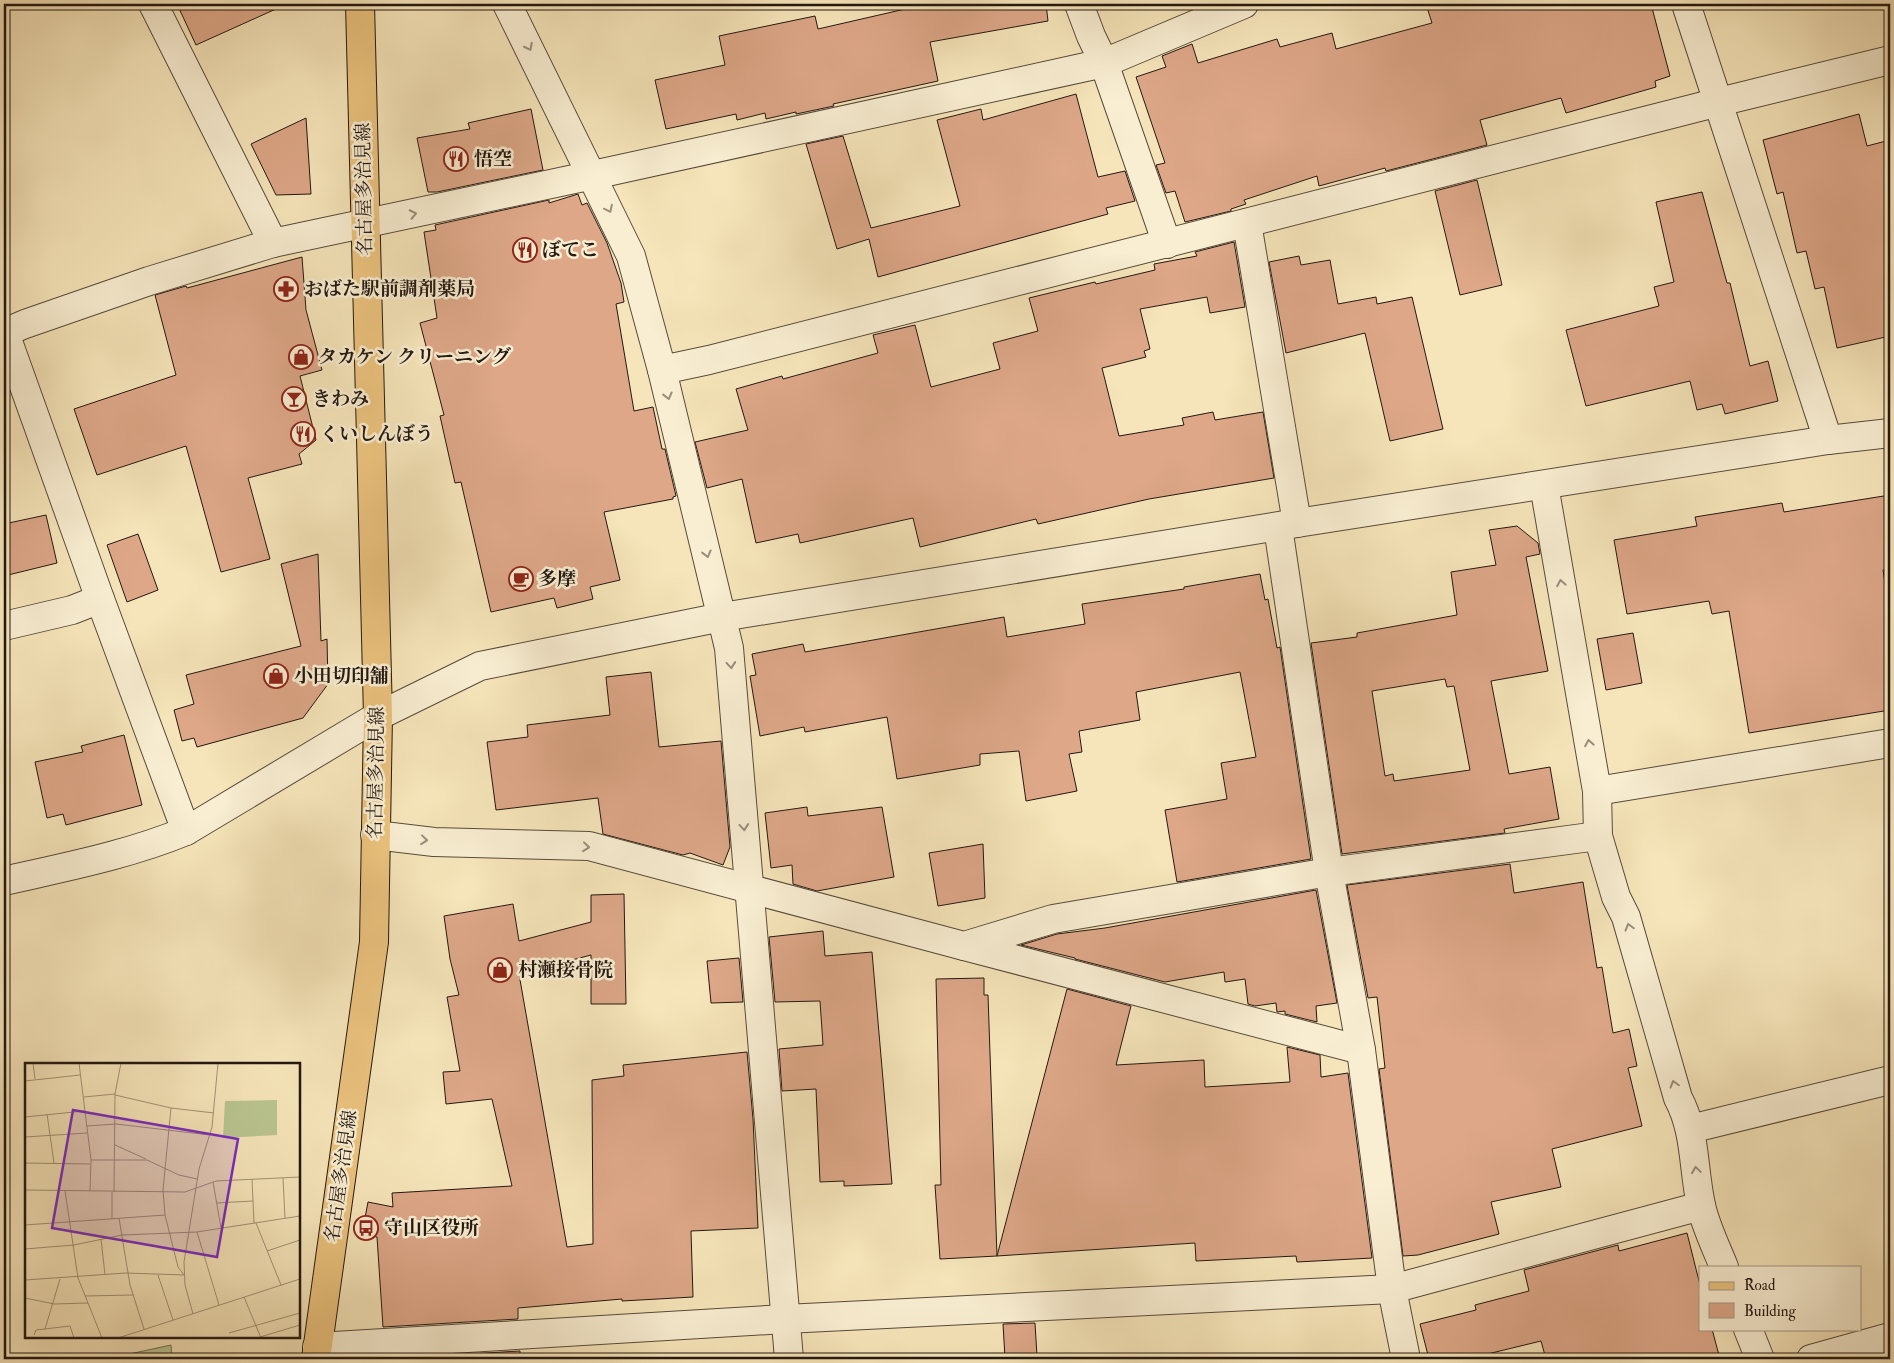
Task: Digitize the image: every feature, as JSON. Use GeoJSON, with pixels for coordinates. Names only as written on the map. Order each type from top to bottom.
{"type":"FeatureCollection","features":[{"type":"Feature","properties":{"kind":"main road","name":"名古屋多治見線"},"geometry":{"type":"LineString","coordinates":[[317,1353],[374,942],[378,716],[360,4]]}},
{"type":"Feature","properties":{"kind":"street"},"geometry":{"type":"LineString","coordinates":[[153,4],[273,243]]}},
{"type":"Feature","properties":{"kind":"street"},"geometry":{"type":"LineString","coordinates":[[507,4],[593,175],[631,256],[662,370],[729,648],[788,1359]]}},
{"type":"Feature","properties":{"kind":"street"},"geometry":{"type":"LineString","coordinates":[[1079,4],[1104,63],[1167,244]]}},
{"type":"Feature","properties":{"kind":"street"},"geometry":{"type":"LineString","coordinates":[[186,830],[4,333],[149,281],[273,243],[1104,63],[1244,4]]}},
{"type":"Feature","properties":{"kind":"street"},"geometry":{"type":"LineString","coordinates":[[1686,4],[1828,440]]}},
{"type":"Feature","properties":{"kind":"street"},"geometry":{"type":"LineString","coordinates":[[662,370],[718,358],[1890,60]]}},
{"type":"Feature","properties":{"kind":"street"},"geometry":{"type":"LineString","coordinates":[[1247,224],[1288,525],[1329,872],[1362,1050],[1392,1288],[1406,1359]]}},
{"type":"Feature","properties":{"kind":"street"},"geometry":{"type":"LineString","coordinates":[[4,881],[154,844],[186,830],[378,716],[480,666],[722,617],[1288,525],[1828,440],[1890,433]]}},
{"type":"Feature","properties":{"kind":"street"},"geometry":{"type":"LineString","coordinates":[[1544,485],[1597,791],[1598,836],[1616,897],[1626,917],[1678,1098],[1690,1129],[1701,1206],[1724,1266]]}},
{"type":"Feature","properties":{"kind":"street"},"geometry":{"type":"LineString","coordinates":[[4,626],[72,610],[100,599]]}},
{"type":"Feature","properties":{"kind":"street"},"geometry":{"type":"LineString","coordinates":[[1597,791],[1890,743]]}},
{"type":"Feature","properties":{"kind":"street"},"geometry":{"type":"LineString","coordinates":[[375,835],[434,842],[589,846],[1362,1050]]}},
{"type":"Feature","properties":{"kind":"street"},"geometry":{"type":"LineString","coordinates":[[964,946],[1053,919],[1329,872],[1598,836]]}},
{"type":"Feature","properties":{"kind":"street"},"geometry":{"type":"LineString","coordinates":[[1690,1129],[1890,1080]]}},
{"type":"Feature","properties":{"kind":"street"},"geometry":{"type":"LineString","coordinates":[[317,1353],[785,1319],[1392,1288],[1701,1206]]}},
{"type":"Feature","properties":{"kind":"street"},"geometry":{"type":"LineString","coordinates":[[1748,1330],[1760,1359]]}},
{"type":"Feature","properties":{"kind":"street"},"geometry":{"type":"LineString","coordinates":[[1811,1359],[1890,1337]]}},
{"type":"Feature","properties":{"kind":"green space"},"geometry":{"type":"Polygon","coordinates":[[[171,1345],[172,1359],[106,1359],[171,1345]]]}},
{"type":"Feature","properties":{"kind":"building"},"geometry":{"type":"Polygon","coordinates":[[[177,4],[287,4],[196,45],[177,4]]]}},
{"type":"Feature","properties":{"kind":"building"},"geometry":{"type":"Polygon","coordinates":[[[927,4],[1046,4],[1048,21],[930,42],[938,81],[796,114],[796,112],[766,119],[765,113],[737,120],[736,114],[666,129],[655,80],[725,65],[719,36],[815,16],[818,29],[927,4]]]}},
{"type":"Feature","properties":{"kind":"building"},"geometry":{"type":"Polygon","coordinates":[[[1426,4],[1651,4],[1670,76],[1655,81],[1656,87],[1566,113],[1561,98],[1480,120],[1487,145],[1386,171],[1385,168],[1319,186],[1317,176],[1244,200],[1246,204],[1231,209],[1231,211],[1185,222],[1175,191],[1166,193],[1156,165],[1165,163],[1136,77],[1166,67],[1162,56],[1192,44],[1198,63],[1277,39],[1280,47],[1332,33],[1336,49],[1432,23],[1426,4]]]}},
{"type":"Feature","properties":{"kind":"building"},"geometry":{"type":"Polygon","coordinates":[[[1076,94],[1098,177],[1125,171],[1135,201],[1106,208],[1108,214],[878,277],[869,239],[837,249],[806,144],[843,136],[871,228],[960,206],[937,120],[981,109],[983,120],[1076,94]]]}},
{"type":"Feature","properties":{"kind":"building"},"geometry":{"type":"Polygon","coordinates":[[[531,109],[543,170],[437,192],[428,192],[417,138],[470,129],[468,123],[531,109]]]}},
{"type":"Feature","properties":{"kind":"building"},"geometry":{"type":"Polygon","coordinates":[[[1859,114],[1867,146],[1890,140],[1890,336],[1837,348],[1824,287],[1815,289],[1806,251],[1797,253],[1783,192],[1777,194],[1763,140],[1859,114]]]}},
{"type":"Feature","properties":{"kind":"building"},"geometry":{"type":"Polygon","coordinates":[[[306,118],[311,194],[276,195],[251,144],[306,118]]]}},
{"type":"Feature","properties":{"kind":"building"},"geometry":{"type":"Polygon","coordinates":[[[1477,180],[1502,285],[1460,295],[1435,191],[1477,180]]]}},
{"type":"Feature","properties":{"kind":"building"},"geometry":{"type":"Polygon","coordinates":[[[1702,192],[1727,283],[1730,283],[1750,366],[1768,361],[1778,401],[1725,414],[1722,404],[1697,410],[1690,381],[1586,406],[1566,330],[1659,306],[1654,287],[1674,282],[1656,202],[1702,192]]]}},
{"type":"Feature","properties":{"kind":"building"},"geometry":{"type":"Polygon","coordinates":[[[578,194],[582,205],[587,203],[607,243],[621,283],[624,302],[616,304],[634,411],[653,407],[662,449],[665,449],[676,496],[673,499],[604,512],[620,580],[590,587],[593,599],[557,608],[554,598],[491,612],[461,482],[455,483],[440,416],[444,415],[420,323],[437,318],[424,232],[436,230],[435,225],[549,200],[549,203],[578,194]]]}},
{"type":"Feature","properties":{"kind":"building"},"geometry":{"type":"Polygon","coordinates":[[[1234,242],[1245,307],[1210,313],[1207,297],[1140,309],[1150,349],[1144,351],[1146,357],[1102,368],[1119,436],[1184,425],[1182,418],[1213,412],[1215,420],[1263,412],[1274,478],[1149,499],[1038,524],[1036,519],[920,547],[913,518],[800,543],[798,534],[756,543],[742,479],[707,488],[695,442],[748,430],[736,389],[782,376],[783,379],[878,353],[873,335],[915,325],[931,387],[1000,369],[993,343],[1038,331],[1029,298],[1155,270],[1154,264],[1197,256],[1195,252],[1234,242]]]}},
{"type":"Feature","properties":{"kind":"building"},"geometry":{"type":"Polygon","coordinates":[[[1299,256],[1301,265],[1330,260],[1338,304],[1376,297],[1377,304],[1412,297],[1443,429],[1390,441],[1365,333],[1286,353],[1269,262],[1299,256]]]}},
{"type":"Feature","properties":{"kind":"building"},"geometry":{"type":"Polygon","coordinates":[[[302,257],[306,310],[322,370],[300,376],[316,440],[299,454],[302,464],[248,478],[270,559],[221,572],[186,446],[97,475],[74,409],[176,375],[155,295],[302,257]]]}},
{"type":"Feature","properties":{"kind":"building"},"geometry":{"type":"Polygon","coordinates":[[[1890,495],[1890,568],[1883,570],[1890,614],[1890,710],[1749,733],[1729,611],[1712,614],[1709,601],[1627,614],[1614,540],[1697,526],[1695,517],[1782,503],[1784,512],[1890,495]]]}},
{"type":"Feature","properties":{"kind":"building"},"geometry":{"type":"Polygon","coordinates":[[[46,515],[57,563],[4,576],[4,524],[46,515]]]}},
{"type":"Feature","properties":{"kind":"building"},"geometry":{"type":"Polygon","coordinates":[[[1517,526],[1538,543],[1540,554],[1526,557],[1548,671],[1491,681],[1509,774],[1550,767],[1559,819],[1504,829],[1505,833],[1342,854],[1311,643],[1357,637],[1357,633],[1457,615],[1451,572],[1496,565],[1489,530],[1517,526]],[[1445,679],[1372,691],[1385,776],[1393,774],[1394,781],[1470,770],[1454,686],[1447,687],[1445,679]]]}},
{"type":"Feature","properties":{"kind":"building"},"geometry":{"type":"Polygon","coordinates":[[[138,534],[158,590],[127,602],[107,545],[138,534]]]}},
{"type":"Feature","properties":{"kind":"building"},"geometry":{"type":"Polygon","coordinates":[[[318,554],[321,641],[327,639],[328,684],[303,718],[197,747],[194,738],[182,741],[174,710],[194,704],[186,675],[301,646],[281,564],[318,554]]]}},
{"type":"Feature","properties":{"kind":"building"},"geometry":{"type":"Polygon","coordinates":[[[1260,574],[1265,600],[1268,599],[1277,648],[1280,647],[1311,859],[1177,882],[1165,810],[1227,799],[1221,763],[1256,757],[1240,672],[1136,692],[1140,720],[1079,731],[1082,752],[1069,754],[1077,791],[1026,801],[1019,751],[980,754],[980,765],[897,779],[887,717],[805,732],[804,727],[760,736],[750,676],[756,675],[752,654],[803,644],[805,652],[1004,617],[1007,637],[1085,624],[1082,604],[1184,589],[1184,587],[1260,574]]]}},
{"type":"Feature","properties":{"kind":"building"},"geometry":{"type":"Polygon","coordinates":[[[1633,633],[1642,683],[1606,690],[1597,639],[1633,633]]]}},
{"type":"Feature","properties":{"kind":"building"},"geometry":{"type":"Polygon","coordinates":[[[651,672],[659,747],[721,741],[730,847],[723,865],[690,853],[683,855],[603,834],[598,798],[496,810],[487,742],[528,737],[527,725],[610,715],[606,677],[651,672]]]}},
{"type":"Feature","properties":{"kind":"building"},"geometry":{"type":"Polygon","coordinates":[[[124,735],[142,805],[66,825],[63,814],[47,818],[35,762],[83,752],[81,746],[124,735]]]}},
{"type":"Feature","properties":{"kind":"building"},"geometry":{"type":"Polygon","coordinates":[[[807,807],[808,816],[882,807],[894,877],[817,891],[793,884],[792,865],[771,868],[765,813],[807,807]]]}},
{"type":"Feature","properties":{"kind":"building"},"geometry":{"type":"Polygon","coordinates":[[[983,844],[985,898],[938,906],[929,853],[983,844]]]}},
{"type":"Feature","properties":{"kind":"building"},"geometry":{"type":"Polygon","coordinates":[[[1510,864],[1514,893],[1583,882],[1597,968],[1602,967],[1613,1033],[1629,1029],[1637,1066],[1628,1068],[1642,1126],[1552,1149],[1561,1187],[1491,1202],[1499,1234],[1418,1255],[1403,1256],[1379,1069],[1385,1068],[1377,997],[1368,998],[1347,885],[1510,864]]]}},
{"type":"Feature","properties":{"kind":"building"},"geometry":{"type":"Polygon","coordinates":[[[1316,890],[1337,1003],[1316,1006],[1317,1022],[1285,1014],[1285,1011],[1277,1012],[1276,1003],[1255,1006],[1248,1004],[1245,979],[1225,982],[1224,972],[1165,982],[1021,945],[1057,934],[1105,928],[1316,890]]]}},
{"type":"Feature","properties":{"kind":"building"},"geometry":{"type":"Polygon","coordinates":[[[624,894],[626,1004],[591,1004],[591,955],[519,974],[567,1247],[593,1244],[592,1080],[624,1076],[623,1065],[747,1052],[753,1119],[758,1228],[691,1231],[693,1297],[622,1301],[622,1299],[518,1308],[518,1319],[383,1327],[377,1237],[362,1234],[368,1202],[393,1207],[392,1193],[512,1186],[492,1099],[446,1104],[443,1072],[460,1071],[447,997],[459,995],[450,959],[444,916],[513,904],[519,941],[591,922],[591,895],[624,894]]]}},
{"type":"Feature","properties":{"kind":"building"},"geometry":{"type":"Polygon","coordinates":[[[823,931],[825,956],[872,952],[892,1184],[844,1186],[844,1181],[820,1182],[816,1089],[782,1091],[779,1049],[823,1045],[820,1001],[775,1002],[769,937],[823,931]]]}},
{"type":"Feature","properties":{"kind":"building"},"geometry":{"type":"Polygon","coordinates":[[[739,958],[743,1002],[711,1003],[707,961],[739,958]]]}},
{"type":"Feature","properties":{"kind":"building"},"geometry":{"type":"Polygon","coordinates":[[[984,978],[984,995],[988,995],[997,1256],[940,1259],[935,1185],[941,1185],[936,979],[984,978]]]}},
{"type":"Feature","properties":{"kind":"building"},"geometry":{"type":"Polygon","coordinates":[[[1067,989],[1131,1006],[1116,1065],[1204,1060],[1205,1087],[1290,1082],[1287,1047],[1320,1055],[1321,1077],[1348,1073],[1372,1258],[1297,1262],[1296,1256],[1196,1261],[1195,1243],[997,1256],[1067,989]]]}},
{"type":"Feature","properties":{"kind":"building"},"geometry":{"type":"Polygon","coordinates":[[[1687,1233],[1699,1281],[1699,1330],[1712,1330],[1720,1359],[1546,1359],[1541,1341],[1467,1359],[1429,1359],[1420,1324],[1476,1310],[1475,1305],[1529,1291],[1524,1270],[1618,1245],[1619,1251],[1687,1233]]]}},
{"type":"Feature","properties":{"kind":"building"},"geometry":{"type":"Polygon","coordinates":[[[1035,1323],[1037,1356],[1005,1358],[1003,1324],[1035,1323]]]}},
{"type":"Feature","properties":{"kind":"building"},"geometry":{"type":"Polygon","coordinates":[[[520,1351],[520,1359],[384,1359],[520,1351]]]}},
{"type":"Feature","properties":{"kind":"place","name":"悟空"},"geometry":{"type":"Point","coordinates":[456,159]}},
{"type":"Feature","properties":{"kind":"place","name":"ぼてこ"},"geometry":{"type":"Point","coordinates":[525,250]}},
{"type":"Feature","properties":{"kind":"place","name":"おばた駅前調剤薬局"},"geometry":{"type":"Point","coordinates":[286,289]}},
{"type":"Feature","properties":{"kind":"place","name":"タカケン クリーニング"},"geometry":{"type":"Point","coordinates":[301,357]}},
{"type":"Feature","properties":{"kind":"place","name":"きわみ"},"geometry":{"type":"Point","coordinates":[294,399]}},
{"type":"Feature","properties":{"kind":"place","name":"くいしんぼう"},"geometry":{"type":"Point","coordinates":[303,434]}},
{"type":"Feature","properties":{"kind":"place","name":"多摩"},"geometry":{"type":"Point","coordinates":[521,579]}},
{"type":"Feature","properties":{"kind":"place","name":"小田切印舗"},"geometry":{"type":"Point","coordinates":[276,676]}},
{"type":"Feature","properties":{"kind":"place","name":"村瀬接骨院"},"geometry":{"type":"Point","coordinates":[500,970]}},
{"type":"Feature","properties":{"kind":"place","name":"守山区役所"},"geometry":{"type":"Point","coordinates":[366,1228]}}]}
